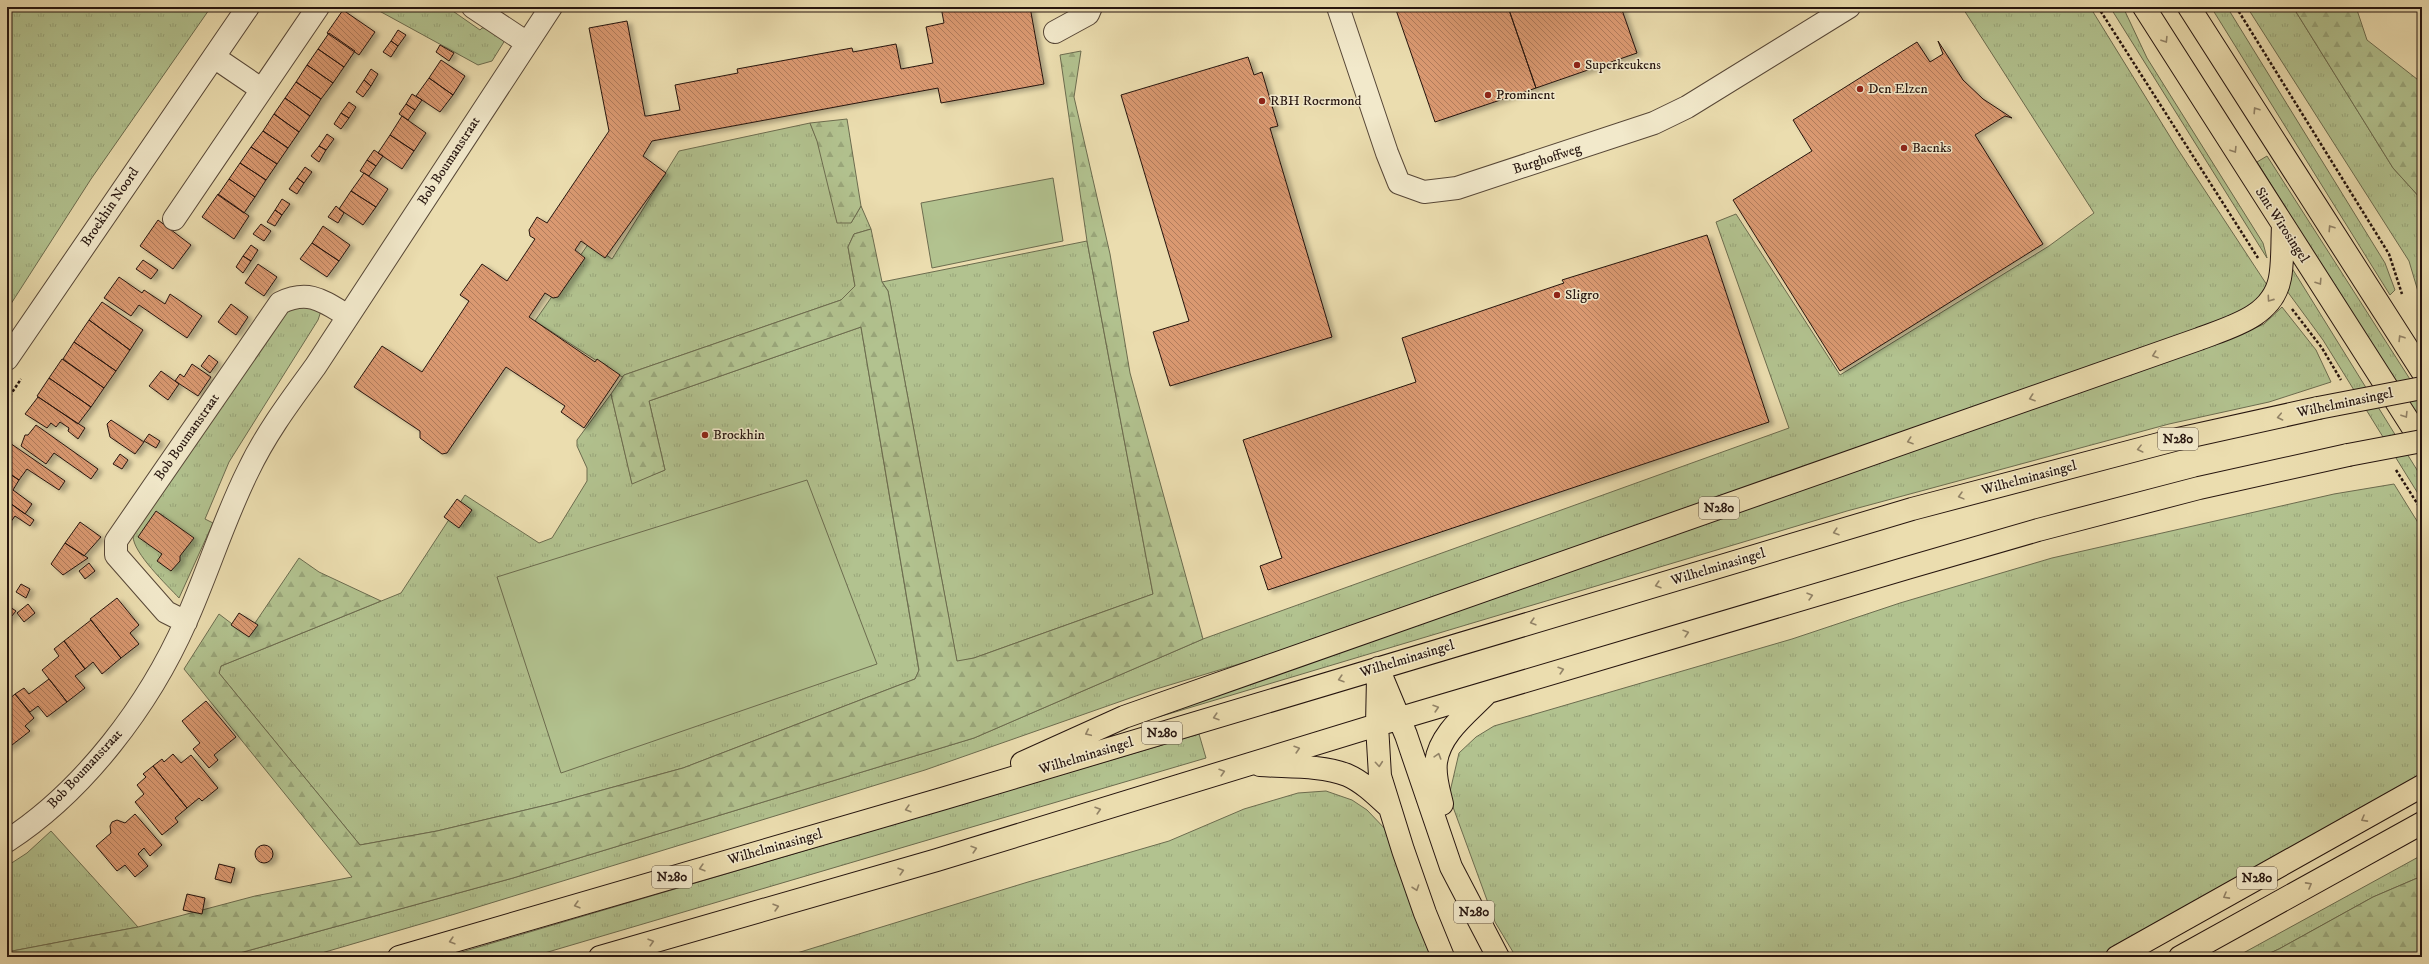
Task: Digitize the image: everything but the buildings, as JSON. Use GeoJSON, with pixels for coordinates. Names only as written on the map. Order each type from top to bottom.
{"type":"FeatureCollection","features":[{"type":"Feature","properties":{"kind":"main road","name":"Sint Wirosingel"},"geometry":{"type":"LineString","coordinates":[[2144,7],[2422,442]]}},
{"type":"Feature","properties":{"kind":"main road"},"geometry":{"type":"LineString","coordinates":[[2189,7],[2422,371]]}},
{"type":"Feature","properties":{"kind":"main road","name":"N280"},"geometry":{"type":"LineString","coordinates":[[945,798],[1124,717],[2192,342],[2247,320],[2265,307],[2277,289],[2280,278],[2283,226]]}},
{"type":"Feature","properties":{"kind":"main road","name":"Wilhelminasingel"},"geometry":{"type":"LineString","coordinates":[[400,957],[945,798],[1912,509],[2178,439],[2318,408],[2422,388]]}},
{"type":"Feature","properties":{"kind":"main road","name":"N280"},"geometry":{"type":"LineString","coordinates":[[600,957],[937,860],[1377,725],[2038,530],[2200,488],[2348,455],[2422,442]]}},
{"type":"Feature","properties":{"kind":"main road","name":"N280"},"geometry":{"type":"LineString","coordinates":[[1378,668],[1417,764],[1439,835],[1451,867],[1498,957]]}},
{"type":"Feature","properties":{"kind":"main road"},"geometry":{"type":"LineString","coordinates":[[1378,668],[1377,725],[1380,776],[1425,913],[1443,957]]}},
{"type":"Feature","properties":{"kind":"main road","name":"N280"},"geometry":{"type":"LineString","coordinates":[[1451,867],[1436,776],[1436,761],[1449,732],[1488,692]]}},
{"type":"Feature","properties":{"kind":"main road","name":"N280"},"geometry":{"type":"LineString","coordinates":[[1247,764],[1318,770],[1346,775],[1361,783],[1389,807]]}},
{"type":"Feature","properties":{"kind":"main road","name":"N280"},"geometry":{"type":"LineString","coordinates":[[2117,957],[2422,786]]}},
{"type":"Feature","properties":{"kind":"main road","name":"N280"},"geometry":{"type":"LineString","coordinates":[[2180,957],[2422,823]]}},
{"type":"Feature","properties":{"kind":"street","name":"Broekhin Noord"},"geometry":{"type":"LineString","coordinates":[[7,358],[248,7]]}},
{"type":"Feature","properties":{"kind":"street"},"geometry":{"type":"LineString","coordinates":[[174,219],[318,7]]}},
{"type":"Feature","properties":{"kind":"street"},"geometry":{"type":"LineString","coordinates":[[473,7],[527,43]]}},
{"type":"Feature","properties":{"kind":"street","name":"Bob Boumanstraat"},"geometry":{"type":"LineString","coordinates":[[7,841],[34,824],[84,775],[118,736],[148,692],[186,622],[248,470],[280,415],[348,316],[552,7]]}},
{"type":"Feature","properties":{"kind":"street"},"geometry":{"type":"LineString","coordinates":[[1055,32],[1088,14],[1091,7]]}},
{"type":"Feature","properties":{"kind":"street","name":"Burghoffweg"},"geometry":{"type":"LineString","coordinates":[[1338,7],[1386,153],[1400,183],[1424,192],[1457,188],[1654,123],[1687,108],[1849,7]]}},
{"type":"Feature","properties":{"kind":"street"},"geometry":{"type":"LineString","coordinates":[[214,57],[261,89]]}},
{"type":"Feature","properties":{"kind":"street","name":"Bob Boumanstraat"},"geometry":{"type":"LineString","coordinates":[[186,622],[166,612],[116,555],[116,541],[280,303],[294,296],[309,297],[324,302],[348,316]]}},
{"type":"Feature","properties":{"kind":"path"},"geometry":{"type":"LineString","coordinates":[[2236,7],[2389,254],[2404,299]]}},
{"type":"Feature","properties":{"kind":"green space"},"geometry":{"type":"Polygon","coordinates":[[[7,7],[211,7],[91,179],[7,310],[7,7]]]}},
{"type":"Feature","properties":{"kind":"green space"},"geometry":{"type":"Polygon","coordinates":[[[372,7],[447,7],[480,30],[482,28],[493,27],[507,37],[492,61],[478,65],[372,7]]]}},
{"type":"Feature","properties":{"kind":"green space"},"geometry":{"type":"Polygon","coordinates":[[[1962,7],[2090,7],[2177,148],[2267,285],[2254,303],[2235,316],[1345,632],[1153,690],[925,770],[455,914],[308,957],[225,957],[513,878],[974,738],[1203,639],[1789,428],[1716,222],[1736,214],[1840,375],[2049,246],[2094,213],[1962,7]]]}},
{"type":"Feature","properties":{"kind":"green space"},"geometry":{"type":"Polygon","coordinates":[[[2110,7],[2123,7],[2147,58],[2263,243],[2267,258],[2110,7]]]}},
{"type":"Feature","properties":{"kind":"green space"},"geometry":{"type":"Polygon","coordinates":[[[2211,7],[2227,7],[2385,263],[2395,290],[2390,295],[2211,7]]]}},
{"type":"Feature","properties":{"kind":"green space"},"geometry":{"type":"Polygon","coordinates":[[[2247,7],[2293,7],[2393,168],[2422,200],[2422,305],[2409,261],[2247,7]]]}},
{"type":"Feature","properties":{"kind":"green space"},"geometry":{"type":"Polygon","coordinates":[[[2293,7],[2356,7],[2367,40],[2422,83],[2422,200],[2393,168],[2293,7]]]}},
{"type":"Feature","properties":{"kind":"green space"},"geometry":{"type":"Polygon","coordinates":[[[1081,51],[1074,97],[1110,254],[1130,373],[1203,639],[974,738],[513,878],[225,957],[7,957],[7,952],[138,927],[255,896],[352,877],[184,669],[219,614],[244,633],[255,623],[299,558],[319,572],[381,601],[221,666],[219,673],[360,845],[437,831],[555,803],[683,768],[915,679],[919,670],[861,327],[649,401],[665,470],[632,484],[611,394],[624,375],[841,300],[855,286],[848,247],[854,234],[871,229],[882,282],[888,291],[957,661],[974,658],[1153,594],[1087,241],[1060,55],[1081,51]]]}},
{"type":"Feature","properties":{"kind":"green space"},"geometry":{"type":"Polygon","coordinates":[[[847,119],[861,206],[851,223],[837,223],[817,141],[810,123],[847,119]]]}},
{"type":"Feature","properties":{"kind":"green space"},"geometry":{"type":"Polygon","coordinates":[[[810,123],[851,223],[861,206],[871,229],[854,234],[848,247],[855,286],[841,300],[624,375],[622,377],[535,321],[589,243],[612,259],[679,151],[810,123]]]}},
{"type":"Feature","properties":{"kind":"green space"},"geometry":{"type":"Polygon","coordinates":[[[2267,156],[2422,398],[2422,427],[2257,162],[2267,156]]]}},
{"type":"Feature","properties":{"kind":"green space"},"geometry":{"type":"Polygon","coordinates":[[[1053,178],[1063,241],[932,268],[921,203],[1053,178]]]}},
{"type":"Feature","properties":{"kind":"green space"},"geometry":{"type":"Polygon","coordinates":[[[1087,241],[1153,594],[974,658],[957,662],[888,291],[882,282],[1087,241]]]}},
{"type":"Feature","properties":{"kind":"green space"},"geometry":{"type":"Polygon","coordinates":[[[2290,265],[2422,478],[2422,500],[2323,340],[2287,291],[2290,265]]]}},
{"type":"Feature","properties":{"kind":"green space"},"geometry":{"type":"Polygon","coordinates":[[[296,307],[310,307],[321,311],[318,320],[229,462],[205,519],[213,523],[179,598],[144,560],[134,543],[133,536],[282,315],[296,307]]]}},
{"type":"Feature","properties":{"kind":"green space"},"geometry":{"type":"Polygon","coordinates":[[[2282,307],[2316,350],[2331,382],[2269,402],[2169,424],[1847,511],[1135,724],[2243,333],[2264,324],[2282,307]]]}},
{"type":"Feature","properties":{"kind":"green space"},"geometry":{"type":"Polygon","coordinates":[[[861,327],[919,671],[915,679],[683,768],[555,803],[437,831],[360,845],[219,673],[221,666],[401,593],[465,495],[539,543],[552,538],[587,481],[587,468],[577,446],[577,440],[611,394],[632,483],[665,470],[649,401],[861,327]]]}},
{"type":"Feature","properties":{"kind":"green space"},"geometry":{"type":"Polygon","coordinates":[[[807,480],[877,664],[561,773],[497,577],[807,480]]]}},
{"type":"Feature","properties":{"kind":"green space"},"geometry":{"type":"Polygon","coordinates":[[[2394,484],[2422,529],[2422,777],[2099,957],[1516,957],[1495,922],[1449,796],[1459,753],[1476,737],[1494,726],[1792,639],[1900,603],[2052,558],[2334,494],[2394,484]]]}},
{"type":"Feature","properties":{"kind":"green space"},"geometry":{"type":"Polygon","coordinates":[[[1199,734],[1206,758],[531,957],[445,957],[1199,734]]]}},
{"type":"Feature","properties":{"kind":"green space"},"geometry":{"type":"Polygon","coordinates":[[[1326,791],[1352,800],[1367,810],[1388,832],[1434,957],[784,957],[1028,882],[1169,841],[1244,809],[1298,793],[1326,791]]]}},
{"type":"Feature","properties":{"kind":"green space"},"geometry":{"type":"Polygon","coordinates":[[[51,831],[138,927],[7,952],[7,866],[27,853],[51,831]]]}},
{"type":"Feature","properties":{"kind":"green space"},"geometry":{"type":"Polygon","coordinates":[[[2422,855],[2422,876],[2373,897],[2279,949],[2261,957],[2236,957],[2422,855]]]}},
{"type":"Feature","properties":{"kind":"green space"},"geometry":{"type":"Polygon","coordinates":[[[2422,876],[2422,957],[2261,957],[2279,949],[2373,897],[2422,876]]]}},
{"type":"Feature","properties":{"kind":"place","name":"Superkeukens"},"geometry":{"type":"Point","coordinates":[1577,65]}},
{"type":"Feature","properties":{"kind":"place","name":"Den Elzen"},"geometry":{"type":"Point","coordinates":[1860,89]}},
{"type":"Feature","properties":{"kind":"place","name":"Prominent"},"geometry":{"type":"Point","coordinates":[1488,95]}},
{"type":"Feature","properties":{"kind":"place","name":"RBH Roermond"},"geometry":{"type":"Point","coordinates":[1262,101]}},
{"type":"Feature","properties":{"kind":"place","name":"Baenks"},"geometry":{"type":"Point","coordinates":[1904,148]}},
{"type":"Feature","properties":{"kind":"place","name":"Sligro"},"geometry":{"type":"Point","coordinates":[1557,295]}},
{"type":"Feature","properties":{"kind":"place","name":"Broekhin"},"geometry":{"type":"Point","coordinates":[705,435]}}]}
